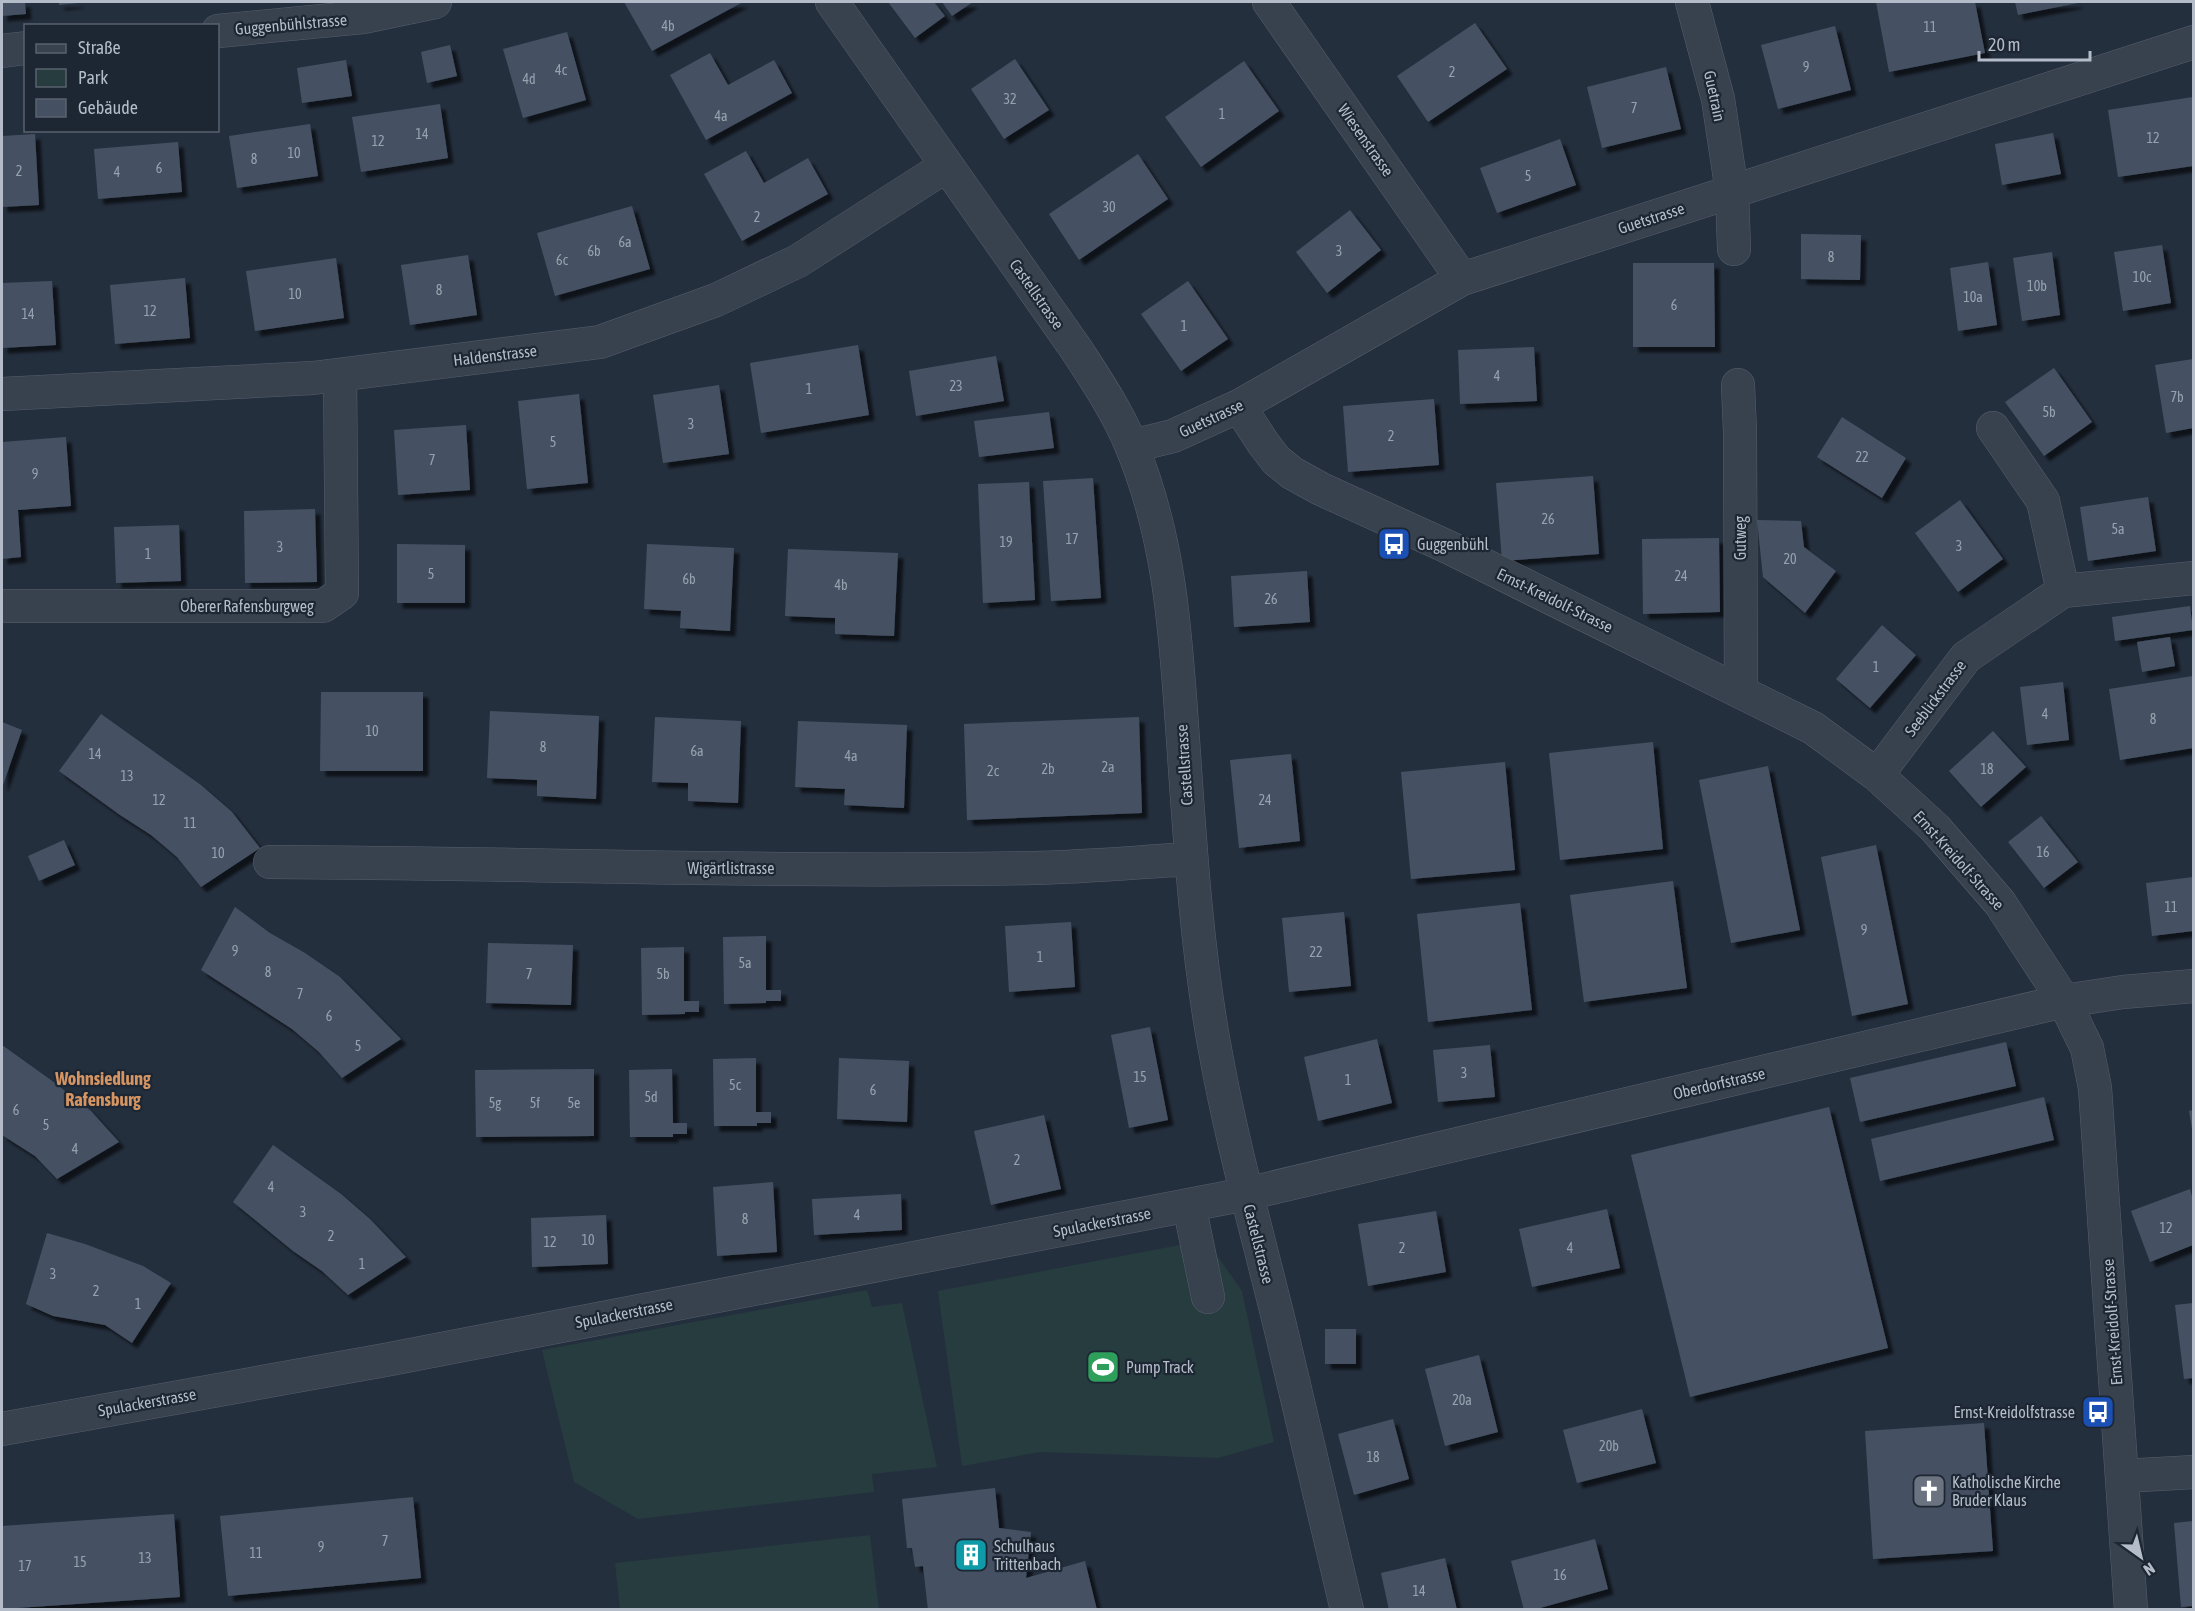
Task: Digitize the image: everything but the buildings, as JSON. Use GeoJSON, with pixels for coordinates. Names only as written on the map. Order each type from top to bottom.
{"type":"FeatureCollection","features":[{"type":"Feature","properties":{"kind":"street","name":"Guggenbühlstrasse"},"geometry":{"type":"LineString","coordinates":[[219,31],[363,17],[435,2]]}},
{"type":"Feature","properties":{"kind":"street","name":"Castellstrasse"},"geometry":{"type":"LineString","coordinates":[[832,2],[1107,396],[1131,446],[1152,507],[1174,615],[1191,859],[1214,1045],[1246,1194],[1347,1610]]}},
{"type":"Feature","properties":{"kind":"street","name":"Wiesenstrasse"},"geometry":{"type":"LineString","coordinates":[[1269,2],[1462,279]]}},
{"type":"Feature","properties":{"kind":"street","name":"Guetrain"},"geometry":{"type":"LineString","coordinates":[[1692,2],[1718,99],[1732,192]]}},
{"type":"Feature","properties":{"kind":"street","name":"Guetstrasse"},"geometry":{"type":"LineString","coordinates":[[1131,446],[1173,436],[1239,406],[1462,279],[2193,42]]}},
{"type":"Feature","properties":{"kind":"street"},"geometry":{"type":"LineString","coordinates":[[2,51],[24,48]]}},
{"type":"Feature","properties":{"kind":"street","name":"Haldenstrasse"},"geometry":{"type":"LineString","coordinates":[[2,394],[313,378],[600,342],[716,300],[798,261],[946,166]]}},
{"type":"Feature","properties":{"kind":"street"},"geometry":{"type":"LineString","coordinates":[[1732,192],[1734,249]]}},
{"type":"Feature","properties":{"kind":"street","name":"Oberer Rafensburgweg"},"geometry":{"type":"LineString","coordinates":[[2,606],[323,606],[342,593],[340,375]]}},
{"type":"Feature","properties":{"kind":"street","name":"Gutweg"},"geometry":{"type":"LineString","coordinates":[[1738,385],[1741,692]]}},
{"type":"Feature","properties":{"kind":"street","name":"Ernst-Kreidolf-Strasse"},"geometry":{"type":"LineString","coordinates":[[1239,406],[1276,460],[1292,473],[1321,489],[1448,547],[1813,728],[1877,775],[1935,828],[2000,903],[2064,1001],[2087,1048],[2095,1088],[2131,1610]]}},
{"type":"Feature","properties":{"kind":"street"},"geometry":{"type":"LineString","coordinates":[[1993,428],[2043,501],[2063,591]]}},
{"type":"Feature","properties":{"kind":"street","name":"Seeblickstrasse"},"geometry":{"type":"LineString","coordinates":[[1877,775],[1966,657],[2063,591],[2193,578]]}},
{"type":"Feature","properties":{"kind":"street","name":"Wigärtlistrasse"},"geometry":{"type":"LineString","coordinates":[[270,862],[630,867],[1036,868],[1191,859]]}},
{"type":"Feature","properties":{"kind":"street","name":"Oberdorfstrasse"},"geometry":{"type":"LineString","coordinates":[[1246,1194],[2064,1001],[2123,992],[2193,986]]}},
{"type":"Feature","properties":{"kind":"street","name":"Spulackerstrasse"},"geometry":{"type":"LineString","coordinates":[[2,1429],[350,1366],[1246,1194]]}},
{"type":"Feature","properties":{"kind":"street"},"geometry":{"type":"LineString","coordinates":[[1189,1205],[1208,1297]]}},
{"type":"Feature","properties":{"kind":"street"},"geometry":{"type":"LineString","coordinates":[[2123,1476],[2193,1472]]}},
{"type":"Feature","properties":{"kind":"green space","name":"Pump Track"},"geometry":{"type":"Polygon","coordinates":[[[1206,1240],[1242,1291],[1274,1442],[1218,1458],[1040,1452],[962,1466],[938,1291],[1206,1240]]]}},
{"type":"Feature","properties":{"kind":"green space"},"geometry":{"type":"Polygon","coordinates":[[[867,1290],[872,1307],[902,1303],[937,1467],[872,1474],[874,1492],[638,1519],[574,1482],[542,1350],[867,1290]]]}},
{"type":"Feature","properties":{"kind":"green space"},"geometry":{"type":"Polygon","coordinates":[[[870,1535],[879,1609],[620,1609],[615,1563],[870,1535]]]}},
{"type":"Feature","properties":{"kind":"place","name":"Guggenbühl"},"geometry":{"type":"Point","coordinates":[1394,544]}},
{"type":"Feature","properties":{"kind":"place","name":"Pump Track"},"geometry":{"type":"Point","coordinates":[1103,1367]}},
{"type":"Feature","properties":{"kind":"place","name":"Ernst-Kreidolfstrasse"},"geometry":{"type":"Point","coordinates":[2098,1412]}},
{"type":"Feature","properties":{"kind":"place","name":"Katholische Kirche Bruder Klaus"},"geometry":{"type":"Point","coordinates":[1929,1491]}},
{"type":"Feature","properties":{"kind":"place","name":"Schulhaus Trittenbach"},"geometry":{"type":"Point","coordinates":[971,1555]}},
{"type":"Feature","properties":{"kind":"district","name":"Wohnsiedlung Rafensburg"},"geometry":{"type":"Point","coordinates":[103,1088]}}]}
